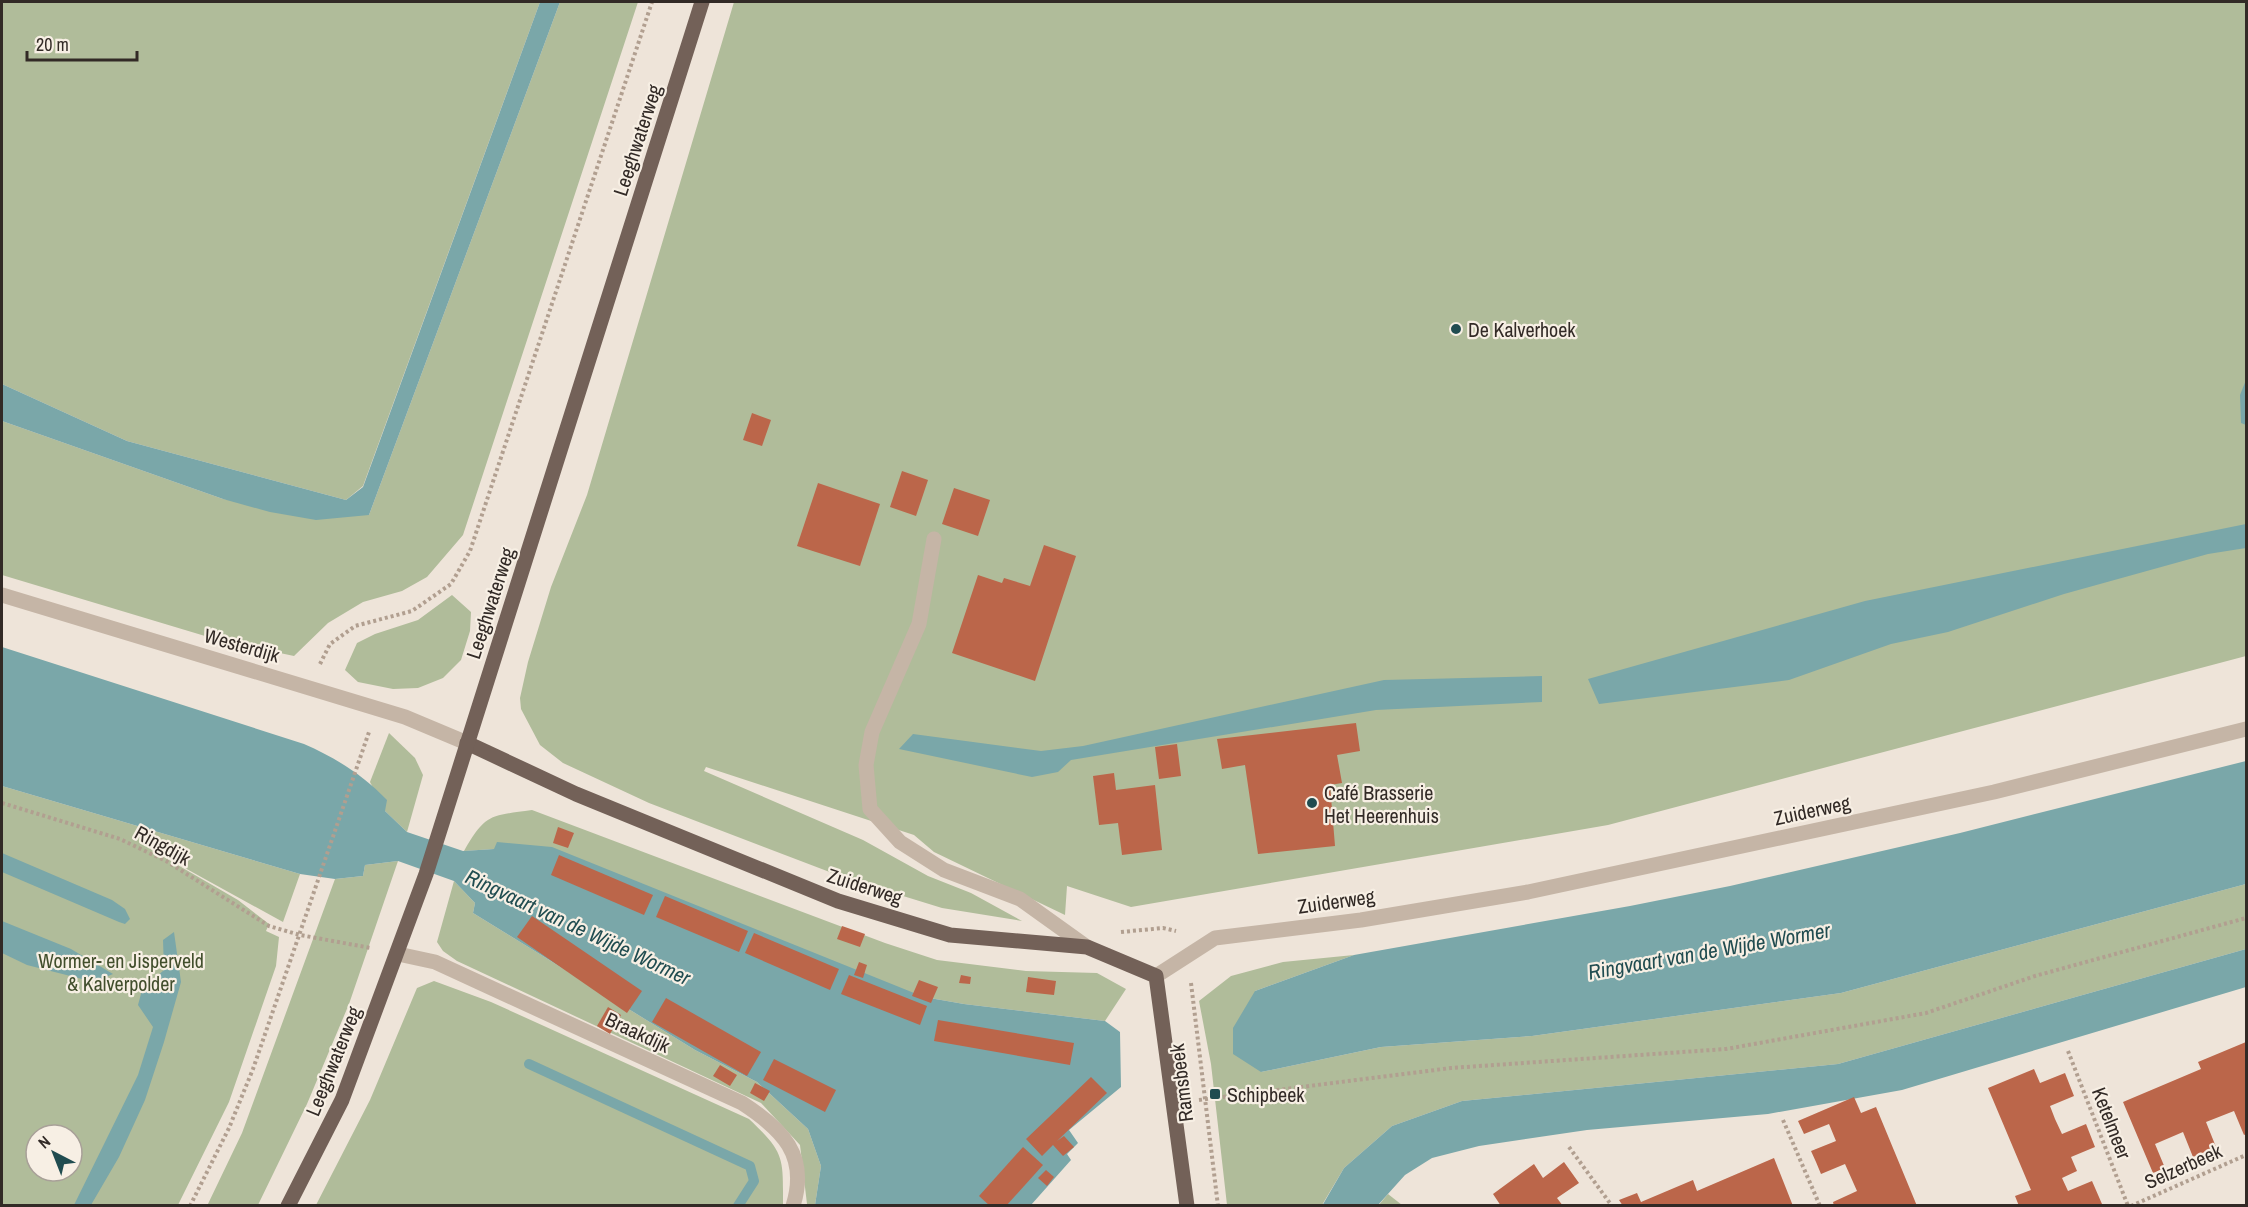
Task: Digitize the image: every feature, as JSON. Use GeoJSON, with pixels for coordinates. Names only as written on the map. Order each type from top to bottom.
{"type":"FeatureCollection","features":[{"type":"Feature","properties":{"kind":"main road","name":"Leeghwaterweg"},"geometry":{"type":"LineString","coordinates":[[288,1206],[342,1100],[426,874],[702,2]]}},
{"type":"Feature","properties":{"kind":"main road","name":"Zuiderweg"},"geometry":{"type":"LineString","coordinates":[[467,743],[576,794],[838,901],[950,935],[1087,947],[1156,976]]}},
{"type":"Feature","properties":{"kind":"main road","name":"Ramsbeek"},"geometry":{"type":"LineString","coordinates":[[1156,976],[1187,1206]]}},
{"type":"Feature","properties":{"kind":"street"},"geometry":{"type":"LineString","coordinates":[[934,539],[919,624],[872,732],[866,765],[870,808],[900,842],[944,870],[1020,899],[1087,947]]}},
{"type":"Feature","properties":{"kind":"street","name":"Westerdijk"},"geometry":{"type":"LineString","coordinates":[[2,595],[405,717],[467,743]]}},
{"type":"Feature","properties":{"kind":"street","name":"Zuiderweg"},"geometry":{"type":"LineString","coordinates":[[1156,976],[1215,938],[1361,920],[1528,892],[1994,792],[2247,729]]}},
{"type":"Feature","properties":{"kind":"street","name":"Braakdijk"},"geometry":{"type":"LineString","coordinates":[[398,954],[435,962],[742,1103],[772,1123],[793,1148],[798,1189],[793,1206]]}},
{"type":"Feature","properties":{"kind":"path"},"geometry":{"type":"LineString","coordinates":[[310,687],[330,644],[355,626],[412,611],[452,584],[470,551],[652,2]]}},
{"type":"Feature","properties":{"kind":"path"},"geometry":{"type":"LineString","coordinates":[[190,1206],[230,1128],[253,1069],[369,730]]}},
{"type":"Feature","properties":{"kind":"path","name":"Ringdijk"},"geometry":{"type":"LineString","coordinates":[[2,803],[120,839],[166,861],[269,926],[300,935],[398,954]]}},
{"type":"Feature","properties":{"kind":"path"},"geometry":{"type":"LineString","coordinates":[[1175,1104],[1451,1068],[1726,1049],[1926,1013],[2035,976],[2247,918]]}},
{"type":"Feature","properties":{"kind":"path"},"geometry":{"type":"LineString","coordinates":[[1087,947],[1115,933],[1163,928],[1215,938]]}},
{"type":"Feature","properties":{"kind":"path","name":"Ramsbeek"},"geometry":{"type":"LineString","coordinates":[[1188,955],[1218,1206]]}},
{"type":"Feature","properties":{"kind":"path","name":"Ketelmeer"},"geometry":{"type":"LineString","coordinates":[[2068,1051],[2130,1206]]}},
{"type":"Feature","properties":{"kind":"path"},"geometry":{"type":"LineString","coordinates":[[1783,1120],[1820,1206]]}},
{"type":"Feature","properties":{"kind":"path"},"geometry":{"type":"LineString","coordinates":[[1569,1147],[1612,1206]]}},
{"type":"Feature","properties":{"kind":"path","name":"Selzerbeek"},"geometry":{"type":"LineString","coordinates":[[2130,1206],[2247,1155]]}},
{"type":"Feature","properties":{"kind":"green space"},"geometry":{"type":"Polygon","coordinates":[[[2,2],[540,2],[363,486],[346,500],[127,441],[2,384],[2,2]]]}},
{"type":"Feature","properties":{"kind":"green space"},"geometry":{"type":"Polygon","coordinates":[[[560,2],[638,2],[463,535],[427,577],[402,591],[363,602],[328,623],[294,656],[215,639],[2,575],[2,421],[223,499],[369,515],[560,2]]]}},
{"type":"Feature","properties":{"kind":"green space","name":"De Kalverhoek"},"geometry":{"type":"Polygon","coordinates":[[[734,2],[2246,2],[2246,656],[1608,825],[1131,907],[1067,886],[1065,915],[934,852],[914,835],[706,767],[704,771],[863,840],[928,876],[971,893],[1022,921],[942,908],[848,879],[649,803],[563,763],[540,745],[521,709],[520,698],[528,662],[551,587],[587,495],[734,2]]]}},
{"type":"Feature","properties":{"kind":"green space"},"geometry":{"type":"Polygon","coordinates":[[[452,595],[471,612],[470,631],[461,660],[443,678],[418,688],[393,689],[358,682],[345,670],[357,643],[375,634],[418,620],[452,595]]]}},
{"type":"Feature","properties":{"kind":"green space"},"geometry":{"type":"Polygon","coordinates":[[[389,733],[415,758],[423,775],[407,832],[385,811],[370,782],[389,733]]]}},
{"type":"Feature","properties":{"kind":"green space","name":"Wormer- en Jisperveld & Kalverpolder"},"geometry":{"type":"Polygon","coordinates":[[[2,786],[300,874],[283,922],[145,846],[238,900],[269,924],[266,931],[279,937],[276,966],[229,1102],[178,1205],[2,1206],[2,786]]]}},
{"type":"Feature","properties":{"kind":"green space"},"geometry":{"type":"Polygon","coordinates":[[[532,810],[885,943],[937,960],[1026,971],[1097,973],[1126,989],[1105,1021],[924,997],[494,849],[464,851],[478,829],[490,819],[532,810]]]}},
{"type":"Feature","properties":{"kind":"green space"},"geometry":{"type":"Polygon","coordinates":[[[398,861],[349,1004],[307,1104],[258,1205],[207,1206],[242,1133],[335,879],[363,876],[365,865],[398,861]]]}},
{"type":"Feature","properties":{"kind":"green space"},"geometry":{"type":"Polygon","coordinates":[[[454,881],[475,903],[473,913],[695,1050],[757,1082],[808,1129],[821,1166],[815,1205],[807,1204],[800,1145],[761,1103],[457,961],[443,951],[437,942],[454,881]]]}},
{"type":"Feature","properties":{"kind":"green space"},"geometry":{"type":"Polygon","coordinates":[[[2246,884],[2246,949],[1838,1064],[1462,1101],[1392,1126],[1344,1168],[1322,1205],[1227,1205],[1211,1064],[1199,1001],[1231,976],[1283,962],[1354,955],[1255,991],[1261,1072],[1381,1047],[1532,1036],[1841,993],[2246,884]]]}},
{"type":"Feature","properties":{"kind":"green space"},"geometry":{"type":"Polygon","coordinates":[[[434,981],[491,1002],[749,1119],[770,1140],[780,1157],[783,1176],[783,1205],[316,1205],[370,1100],[417,988],[434,981]]]}},
{"type":"Feature","properties":{"kind":"green space"},"geometry":{"type":"Polygon","coordinates":[[[1388,1194],[1402,1205],[1378,1206],[1388,1194]]]}},
{"type":"Feature","properties":{"kind":"water"},"geometry":{"type":"Polygon","coordinates":[[[540,2],[560,2],[369,515],[316,520],[270,512],[223,499],[2,421],[2,384],[127,441],[346,500],[363,487],[540,2]]]}},
{"type":"Feature","properties":{"kind":"water"},"geometry":{"type":"Polygon","coordinates":[[[2246,380],[2246,425],[2241,423],[2240,395],[2246,380]]]}},
{"type":"Feature","properties":{"kind":"water"},"geometry":{"type":"Polygon","coordinates":[[[2246,524],[2246,548],[2208,554],[2064,594],[1948,632],[1891,644],[1789,680],[1599,704],[1588,679],[1865,601],[2246,524]]]}},
{"type":"Feature","properties":{"kind":"water","name":"Ringvaart van de Wijde Wormer"},"geometry":{"type":"Polygon","coordinates":[[[2,647],[304,744],[338,761],[359,775],[387,800],[385,811],[407,832],[463,851],[494,849],[497,842],[552,847],[924,997],[1105,1021],[1120,1032],[1121,1087],[1069,1130],[1078,1143],[1067,1154],[1071,1160],[1031,1205],[815,1205],[821,1166],[808,1129],[757,1082],[695,1050],[473,913],[475,903],[454,881],[398,861],[365,865],[363,876],[335,879],[300,874],[2,786],[2,647]]]}},
{"type":"Feature","properties":{"kind":"water"},"geometry":{"type":"Polygon","coordinates":[[[1542,676],[1542,702],[1376,710],[1071,760],[1058,772],[1032,777],[899,749],[913,734],[1041,751],[1083,746],[1384,680],[1542,676]]]}},
{"type":"Feature","properties":{"kind":"water","name":"Ringvaart van de Wijde Wormer"},"geometry":{"type":"Polygon","coordinates":[[[2246,761],[2246,884],[1841,993],[1532,1036],[1381,1047],[1261,1072],[1233,1054],[1233,1028],[1255,991],[1354,955],[1730,886],[1960,833],[2246,761]]]}},
{"type":"Feature","properties":{"kind":"water"},"geometry":{"type":"Polygon","coordinates":[[[2,853],[112,900],[125,909],[130,919],[125,924],[119,922],[2,872],[2,853]]]}},
{"type":"Feature","properties":{"kind":"water"},"geometry":{"type":"Polygon","coordinates":[[[2,921],[71,949],[113,974],[94,982],[27,965],[2,953],[2,921]]]}},
{"type":"Feature","properties":{"kind":"water"},"geometry":{"type":"Polygon","coordinates":[[[174,932],[181,982],[145,1100],[119,1157],[91,1205],[74,1205],[138,1075],[153,1027],[138,1005],[142,990],[164,970],[163,940],[174,932]]]}},
{"type":"Feature","properties":{"kind":"water"},"geometry":{"type":"Polygon","coordinates":[[[2246,949],[2246,987],[1902,1090],[1768,1114],[1587,1130],[1479,1146],[1432,1158],[1405,1175],[1378,1205],[1322,1206],[1344,1168],[1392,1126],[1462,1101],[1838,1064],[2246,949]]]}},
{"type":"Feature","properties":{"kind":"building"},"geometry":{"type":"Polygon","coordinates":[[[752,413],[771,420],[762,446],[743,440],[752,413]]]}},
{"type":"Feature","properties":{"kind":"building"},"geometry":{"type":"Polygon","coordinates":[[[902,471],[928,480],[916,516],[890,507],[902,471]]]}},
{"type":"Feature","properties":{"kind":"building"},"geometry":{"type":"Polygon","coordinates":[[[818,483],[880,504],[860,566],[797,546],[818,483]]]}},
{"type":"Feature","properties":{"kind":"building"},"geometry":{"type":"Polygon","coordinates":[[[954,488],[990,500],[978,536],[942,524],[954,488]]]}},
{"type":"Feature","properties":{"kind":"building"},"geometry":{"type":"Polygon","coordinates":[[[1044,545],[1076,556],[1035,681],[952,653],[978,575],[1002,583],[1004,578],[1030,586],[1044,545]]]}},
{"type":"Feature","properties":{"kind":"building"},"geometry":{"type":"Polygon","coordinates":[[[1356,723],[1360,751],[1337,755],[1342,783],[1330,785],[1335,846],[1258,854],[1245,765],[1222,769],[1217,739],[1356,723]]]}},
{"type":"Feature","properties":{"kind":"building"},"geometry":{"type":"Polygon","coordinates":[[[1177,744],[1181,776],[1159,779],[1155,747],[1177,744]]]}},
{"type":"Feature","properties":{"kind":"building"},"geometry":{"type":"Polygon","coordinates":[[[1114,773],[1116,790],[1155,785],[1162,850],[1122,855],[1118,823],[1099,825],[1093,776],[1114,773]]]}},
{"type":"Feature","properties":{"kind":"building"},"geometry":{"type":"Polygon","coordinates":[[[558,827],[574,833],[568,848],[553,843],[558,827]]]}},
{"type":"Feature","properties":{"kind":"building"},"geometry":{"type":"Polygon","coordinates":[[[559,855],[653,895],[644,915],[551,875],[559,855]]]}},
{"type":"Feature","properties":{"kind":"building"},"geometry":{"type":"Polygon","coordinates":[[[665,896],[748,931],[739,952],[656,917],[665,896]]]}},
{"type":"Feature","properties":{"kind":"building"},"geometry":{"type":"Polygon","coordinates":[[[532,916],[642,991],[627,1013],[517,937],[532,916]]]}},
{"type":"Feature","properties":{"kind":"building"},"geometry":{"type":"Polygon","coordinates":[[[842,926],[865,934],[860,947],[837,939],[842,926]]]}},
{"type":"Feature","properties":{"kind":"building"},"geometry":{"type":"Polygon","coordinates":[[[754,933],[839,969],[830,990],[745,953],[754,933]]]}},
{"type":"Feature","properties":{"kind":"building"},"geometry":{"type":"Polygon","coordinates":[[[859,962],[867,965],[863,978],[854,975],[859,962]]]}},
{"type":"Feature","properties":{"kind":"building"},"geometry":{"type":"Polygon","coordinates":[[[849,975],[927,1006],[920,1025],[841,994],[849,975]]]}},
{"type":"Feature","properties":{"kind":"building"},"geometry":{"type":"Polygon","coordinates":[[[961,975],[971,977],[970,984],[959,983],[961,975]]]}},
{"type":"Feature","properties":{"kind":"building"},"geometry":{"type":"Polygon","coordinates":[[[1028,977],[1056,981],[1054,995],[1026,992],[1028,977]]]}},
{"type":"Feature","properties":{"kind":"building"},"geometry":{"type":"Polygon","coordinates":[[[919,980],[938,987],[931,1003],[912,996],[919,980]]]}},
{"type":"Feature","properties":{"kind":"building"},"geometry":{"type":"Polygon","coordinates":[[[666,998],[761,1052],[747,1076],[652,1022],[666,998]]]}},
{"type":"Feature","properties":{"kind":"building"},"geometry":{"type":"Polygon","coordinates":[[[608,1007],[621,1015],[610,1034],[597,1026],[608,1007]]]}},
{"type":"Feature","properties":{"kind":"building"},"geometry":{"type":"Polygon","coordinates":[[[938,1020],[1074,1043],[1070,1065],[934,1041],[938,1020]]]}},
{"type":"Feature","properties":{"kind":"building"},"geometry":{"type":"Polygon","coordinates":[[[2246,1042],[2246,1134],[2244,1135],[2234,1111],[2206,1122],[2216,1147],[2193,1157],[2183,1132],[2155,1144],[2165,1168],[2153,1173],[2123,1102],[2201,1069],[2198,1062],[2246,1042]]]}},
{"type":"Feature","properties":{"kind":"building"},"geometry":{"type":"Polygon","coordinates":[[[774,1059],[836,1090],[825,1112],[763,1080],[774,1059]]]}},
{"type":"Feature","properties":{"kind":"building"},"geometry":{"type":"Polygon","coordinates":[[[720,1065],[737,1075],[730,1086],[713,1076],[720,1065]]]}},
{"type":"Feature","properties":{"kind":"building"},"geometry":{"type":"Polygon","coordinates":[[[2034,1069],[2040,1083],[2065,1073],[2074,1096],[2050,1106],[2055,1119],[2062,1134],[2086,1124],[2095,1147],[2071,1157],[2077,1171],[2062,1178],[2068,1191],[2092,1181],[2102,1204],[2019,1206],[2015,1196],[2031,1190],[1988,1088],[2034,1069]]]}},
{"type":"Feature","properties":{"kind":"building"},"geometry":{"type":"Polygon","coordinates":[[[1091,1077],[1107,1093],[1057,1141],[1064,1136],[1074,1147],[1063,1156],[1053,1145],[1042,1156],[1026,1139],[1091,1077]]]}},
{"type":"Feature","properties":{"kind":"building"},"geometry":{"type":"Polygon","coordinates":[[[755,1083],[770,1091],[764,1101],[750,1093],[755,1083]]]}},
{"type":"Feature","properties":{"kind":"building"},"geometry":{"type":"Polygon","coordinates":[[[1854,1097],[1861,1113],[1876,1107],[1917,1206],[1834,1206],[1833,1202],[1857,1191],[1845,1164],[1821,1174],[1811,1151],[1836,1141],[1829,1124],[1804,1134],[1798,1121],[1854,1097]]]}},
{"type":"Feature","properties":{"kind":"building"},"geometry":{"type":"Polygon","coordinates":[[[1023,1147],[1043,1165],[1006,1206],[990,1206],[979,1196],[1023,1147]]]}},
{"type":"Feature","properties":{"kind":"building"},"geometry":{"type":"Polygon","coordinates":[[[1774,1158],[1793,1206],[1623,1206],[1619,1200],[1637,1193],[1641,1202],[1693,1180],[1697,1191],[1774,1158]]]}},
{"type":"Feature","properties":{"kind":"building"},"geometry":{"type":"Polygon","coordinates":[[[1564,1162],[1579,1183],[1557,1198],[1563,1206],[1501,1206],[1493,1194],[1534,1164],[1543,1178],[1564,1162]]]}},
{"type":"Feature","properties":{"kind":"building"},"geometry":{"type":"Polygon","coordinates":[[[1046,1170],[1054,1177],[1047,1186],[1038,1178],[1046,1170]]]}},
{"type":"Feature","properties":{"kind":"waterway"},"geometry":{"type":"LineString","coordinates":[[529,1064],[750,1166],[754,1181],[738,1206]]}},
{"type":"Feature","properties":{"kind":"place","name":"De Kalverhoek"},"geometry":{"type":"Point","coordinates":[1456,329]}},
{"type":"Feature","properties":{"kind":"place","name":"Café Brasserie Het Heerenhuis"},"geometry":{"type":"Point","coordinates":[1312,803]}},
{"type":"Feature","properties":{"kind":"place","name":"Schipbeek"},"geometry":{"type":"Point","coordinates":[1215,1094]}}]}
